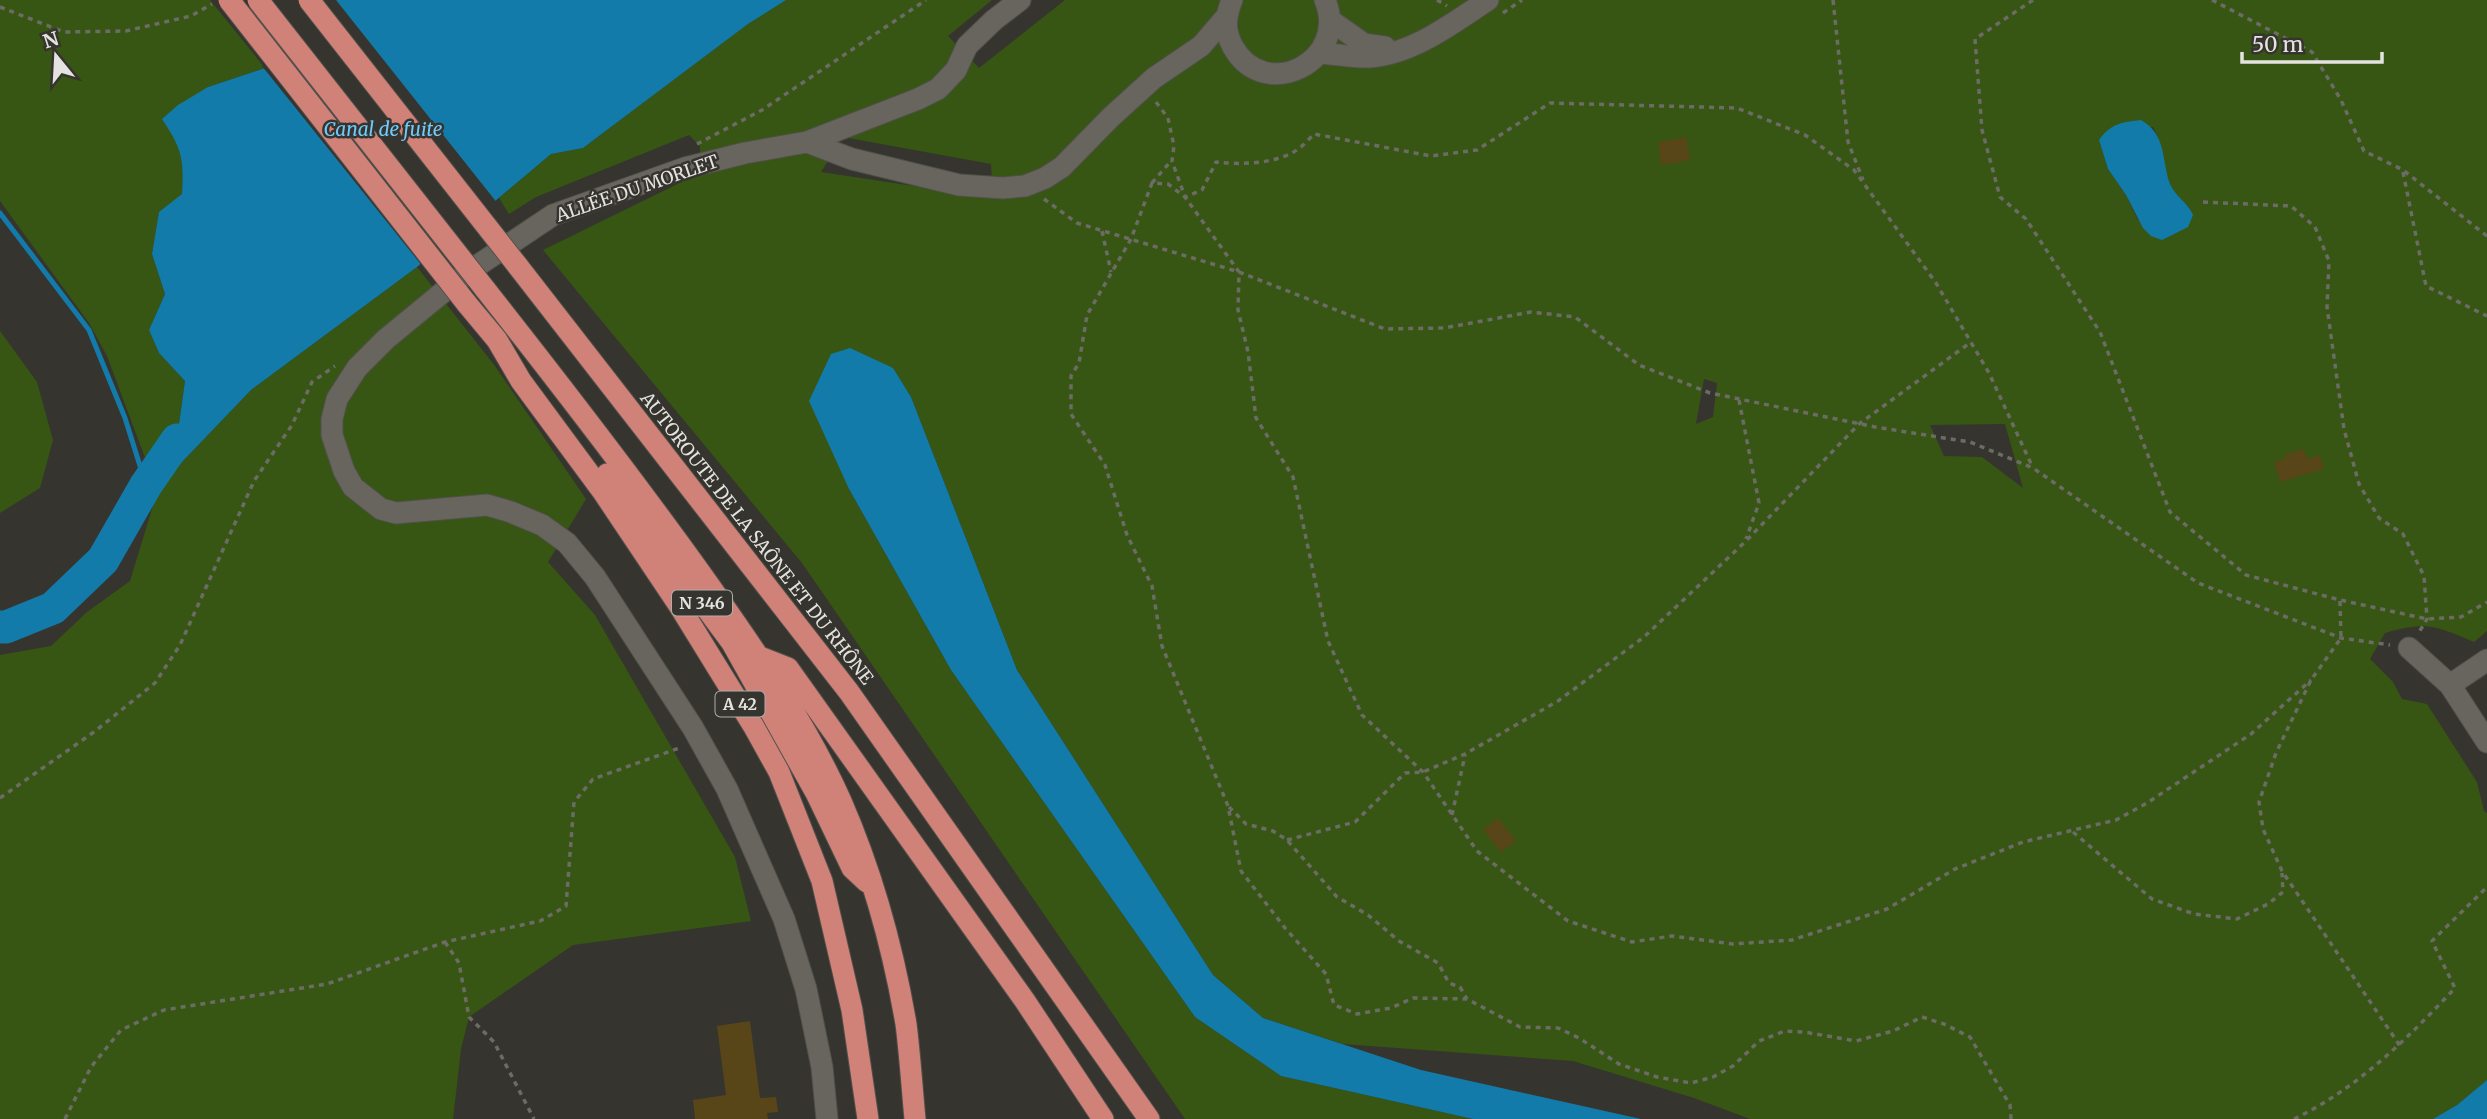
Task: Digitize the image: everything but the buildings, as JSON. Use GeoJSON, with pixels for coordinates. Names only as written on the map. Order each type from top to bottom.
{"type":"FeatureCollection","features":[{"type":"Feature","properties":{"kind":"highway","name":"A 42"},"geometry":{"type":"LineString","coordinates":[[229,0],[496,340],[521,381],[603,492],[680,607],[754,727],[779,772],[822,881],[852,1010],[868,1119]]}},
{"type":"Feature","properties":{"kind":"highway","name":"N 346"},"geometry":{"type":"LineString","coordinates":[[258,0],[627,470],[760,657],[808,736],[840,800],[873,887],[906,1026],[915,1119]]}},
{"type":"Feature","properties":{"kind":"highway","name":"AUTOROUTE DE LA SAÔNE ET DU RHÔNE"},"geometry":{"type":"LineString","coordinates":[[309,0],[849,692],[1149,1119]]}},
{"type":"Feature","properties":{"kind":"highway","name":"N 346"},"geometry":{"type":"LineString","coordinates":[[496,340],[529,374],[732,643],[816,793],[852,868],[873,887]]}},
{"type":"Feature","properties":{"kind":"highway"},"geometry":{"type":"LineString","coordinates":[[760,657],[788,668],[1017,990],[1103,1119]]}},
{"type":"Feature","properties":{"kind":"street","name":"ALLÉE DU MORLET"},"geometry":{"type":"LineString","coordinates":[[827,1119],[822,1067],[806,989],[779,908],[727,789],[693,728],[595,577],[567,543],[542,525],[511,512],[486,505],[396,513],[381,509],[353,487],[344,471],[332,435],[332,419],[337,399],[357,368],[386,339],[465,274],[553,215],[685,168],[745,153],[807,142],[918,99],[938,89],[956,70],[967,46],[1020,0]]}},
{"type":"Feature","properties":{"kind":"street"},"geometry":{"type":"LineString","coordinates":[[1320,53],[1370,57],[1405,50],[1488,0]]}},
{"type":"Feature","properties":{"kind":"street"},"geometry":{"type":"LineString","coordinates":[[807,142],[852,159],[959,186],[1025,186],[1062,167],[1144,86],[1200,46],[1228,9]]}},
{"type":"Feature","properties":{"kind":"street"},"geometry":{"type":"LineString","coordinates":[[1228,9],[1227,35],[1239,58]]}},
{"type":"Feature","properties":{"kind":"street"},"geometry":{"type":"LineString","coordinates":[[1328,10],[1364,44],[1405,50]]}},
{"type":"Feature","properties":{"kind":"street"},"geometry":{"type":"LineString","coordinates":[[1200,46],[1239,58],[1254,69],[1277,74],[1295,71],[1320,53],[1328,36],[1328,10]]}},
{"type":"Feature","properties":{"kind":"street"},"geometry":{"type":"LineString","coordinates":[[2409,648],[2450,685],[2487,742]]}},
{"type":"Feature","properties":{"kind":"street"},"geometry":{"type":"LineString","coordinates":[[2450,685],[2487,660]]}},
{"type":"Feature","properties":{"kind":"path"},"geometry":{"type":"LineString","coordinates":[[0,7],[64,32],[126,31],[191,16],[219,0]]}},
{"type":"Feature","properties":{"kind":"path"},"geometry":{"type":"LineString","coordinates":[[1833,0],[1848,142],[1866,186]]}},
{"type":"Feature","properties":{"kind":"path"},"geometry":{"type":"LineString","coordinates":[[2033,0],[1975,39],[1982,130],[2000,197],[2026,219],[2100,332],[2170,512],[2246,575],[2427,619],[2461,617],[2487,602]]}},
{"type":"Feature","properties":{"kind":"path"},"geometry":{"type":"LineString","coordinates":[[2212,0],[2312,52],[2341,100],[2364,150],[2403,170],[2487,236]]}},
{"type":"Feature","properties":{"kind":"path"},"geometry":{"type":"LineString","coordinates":[[1144,86],[1168,118],[1174,146],[1172,161],[1185,197],[1239,272],[1238,310],[1248,352],[1256,418],[1293,477],[1328,641],[1362,715],[1423,772],[1477,851],[1568,921],[1632,942],[1672,936],[1733,944],[1792,940],[1888,909],[1955,869],[2023,842],[2116,820],[2147,803],[2251,734],[2311,680]]}},
{"type":"Feature","properties":{"kind":"path"},"geometry":{"type":"LineString","coordinates":[[1185,197],[1202,190],[1216,162],[1238,164],[1270,160],[1296,150],[1314,134],[1431,156],[1477,150],[1550,103],[1737,108],[1805,135],[1854,170],[1936,283],[1989,373],[2034,468]]}},
{"type":"Feature","properties":{"kind":"path"},"geometry":{"type":"LineString","coordinates":[[1172,161],[1152,183],[1131,239],[1087,315],[1079,363],[1071,376],[1070,414],[1105,465],[1127,535],[1152,586],[1162,646],[1228,806],[1241,871],[1285,928],[1326,974],[1334,1005],[1357,1014],[1391,1008],[1413,998],[1467,999],[1520,1027],[1558,1028],[1619,1064],[1657,1077],[1691,1083],[1713,1077],[1733,1066],[1759,1041],[1785,1031],[1856,1041],[1892,1031],[1922,1017],[1970,1037],[2010,1105],[2011,1119]]}},
{"type":"Feature","properties":{"kind":"path"},"geometry":{"type":"LineString","coordinates":[[2403,170],[2426,286],[2487,316]]}},
{"type":"Feature","properties":{"kind":"path"},"geometry":{"type":"LineString","coordinates":[[1152,183],[1168,184],[1185,197]]}},
{"type":"Feature","properties":{"kind":"path"},"geometry":{"type":"LineString","coordinates":[[1025,186],[1077,223],[1239,272],[1385,329],[1444,328],[1531,312],[1575,317],[1639,365],[1710,393],[1859,424],[1970,442],[2034,468],[2198,583],[2341,638],[2409,648],[2427,619],[2424,576],[2403,534],[2379,518],[2359,484],[2344,429],[2328,307],[2329,261],[2315,227],[2291,206],[2203,202]]}},
{"type":"Feature","properties":{"kind":"path"},"geometry":{"type":"LineString","coordinates":[[1102,231],[1112,274]]}},
{"type":"Feature","properties":{"kind":"path"},"geometry":{"type":"LineString","coordinates":[[1287,839],[1355,822],[1405,773],[1423,772],[1465,754],[1558,701],[1644,637],[1746,541],[1859,424],[1971,342]]}},
{"type":"Feature","properties":{"kind":"path"},"geometry":{"type":"LineString","coordinates":[[0,798],[94,732],[155,683],[180,645],[254,481],[292,425],[312,382],[337,366]]}},
{"type":"Feature","properties":{"kind":"path"},"geometry":{"type":"LineString","coordinates":[[1738,399],[1759,503],[1746,541]]}},
{"type":"Feature","properties":{"kind":"path"},"geometry":{"type":"LineString","coordinates":[[2340,600],[2341,638],[2311,680],[2276,753],[2259,802],[2263,829],[2282,870],[2400,1046]]}},
{"type":"Feature","properties":{"kind":"path"},"geometry":{"type":"LineString","coordinates":[[65,1119],[91,1066],[121,1030],[164,1010],[327,984],[444,942],[540,921],[566,906],[574,802],[593,779],[687,746]]}},
{"type":"Feature","properties":{"kind":"path"},"geometry":{"type":"LineString","coordinates":[[1452,815],[1465,754]]}},
{"type":"Feature","properties":{"kind":"path"},"geometry":{"type":"LineString","coordinates":[[1228,806],[1246,824],[1273,831],[1287,839],[1337,897],[1368,915],[1399,940],[1438,964],[1449,983],[1460,987],[1467,999]]}},
{"type":"Feature","properties":{"kind":"path"},"geometry":{"type":"LineString","coordinates":[[2073,832],[2152,899],[2194,914],[2237,919],[2268,904],[2283,892],[2282,870]]}},
{"type":"Feature","properties":{"kind":"path"},"geometry":{"type":"LineString","coordinates":[[2294,1119],[2317,1108],[2400,1046],[2455,988],[2431,941],[2487,887]]}},
{"type":"Feature","properties":{"kind":"path"},"geometry":{"type":"LineString","coordinates":[[444,942],[459,963],[469,1017],[494,1042],[534,1119]]}},
{"type":"Feature","properties":{"kind":"green space"},"geometry":{"type":"Polygon","coordinates":[[[0,0],[210,0],[265,68],[208,87],[175,137],[184,164],[182,195],[159,213],[152,254],[165,294],[149,330],[159,353],[185,381],[179,424],[150,471],[107,356],[89,323],[0,201],[0,0]]]}},
{"type":"Feature","properties":{"kind":"green space"},"geometry":{"type":"Polygon","coordinates":[[[786,0],[992,0],[948,36],[979,68],[1065,0],[2487,0],[2487,631],[2474,642],[2431,627],[2400,629],[2385,633],[2370,659],[2393,682],[2402,699],[2427,704],[2477,782],[2484,811],[2487,813],[2487,1080],[2457,1105],[2433,1119],[1750,1119],[1694,1098],[1573,1061],[1343,1044],[1263,1018],[1213,975],[1017,670],[911,397],[892,368],[849,489],[951,670],[1195,1017],[1281,1076],[1473,1119],[1185,1119],[802,563],[543,250],[700,173],[700,146],[689,135],[536,197],[509,214],[499,198],[551,154],[583,148],[748,24],[786,0]],[[2153,127],[2099,140],[2108,169],[2126,195],[2138,220],[2190,209],[2170,185],[2153,127]],[[843,137],[821,172],[993,198],[991,164],[843,137]],[[1704,379],[1696,424],[1713,417],[1717,383],[1704,379]],[[2005,424],[1930,425],[1944,456],[1982,457],[2023,488],[2005,424]]]}},
{"type":"Feature","properties":{"kind":"green space"},"geometry":{"type":"Polygon","coordinates":[[[417,267],[495,366],[586,499],[548,562],[595,615],[735,857],[751,921],[573,945],[469,1017],[461,1049],[453,1119],[0,1119],[0,655],[51,646],[87,612],[130,581],[159,486],[251,390],[417,267]]]}},
{"type":"Feature","properties":{"kind":"green space"},"geometry":{"type":"Polygon","coordinates":[[[0,331],[37,382],[53,440],[40,488],[0,513],[0,331]]]}},
{"type":"Feature","properties":{"kind":"water","name":"Canal de fuite"},"geometry":{"type":"Polygon","coordinates":[[[325,0],[786,0],[748,24],[583,148],[551,154],[417,267],[251,390],[159,486],[150,471],[179,424],[185,381],[159,353],[149,330],[165,294],[152,254],[159,212],[182,194],[183,171],[180,154],[162,119],[178,105],[208,87],[265,68],[325,0]]]}},
{"type":"Feature","properties":{"kind":"water"},"geometry":{"type":"Polygon","coordinates":[[[2141,120],[2159,140],[2170,184],[2193,215],[2188,227],[2162,240],[2151,236],[2143,228],[2126,195],[2108,169],[2099,140],[2117,125],[2141,120]]]}},
{"type":"Feature","properties":{"kind":"water"},"geometry":{"type":"Polygon","coordinates":[[[850,348],[893,368],[911,397],[1017,670],[1213,975],[1263,1018],[1421,1070],[1641,1119],[1473,1119],[1281,1076],[1195,1017],[951,670],[849,489],[809,401],[831,354],[850,348]]]}},
{"type":"Feature","properties":{"kind":"water"},"geometry":{"type":"Polygon","coordinates":[[[2487,1080],[2487,1119],[2433,1119],[2457,1105],[2487,1080]]]}},
{"type":"Feature","properties":{"kind":"pier"},"geometry":{"type":"Polygon","coordinates":[[[321,0],[336,0],[498,204],[423,267],[262,66],[321,0]]]}},
{"type":"Feature","properties":{"kind":"waterway"},"geometry":{"type":"LineString","coordinates":[[0,213],[89,330],[125,418],[146,485]]}},
{"type":"Feature","properties":{"kind":"waterway"},"geometry":{"type":"LineString","coordinates":[[0,627],[53,608],[103,560],[146,485],[177,440]]}}]}
